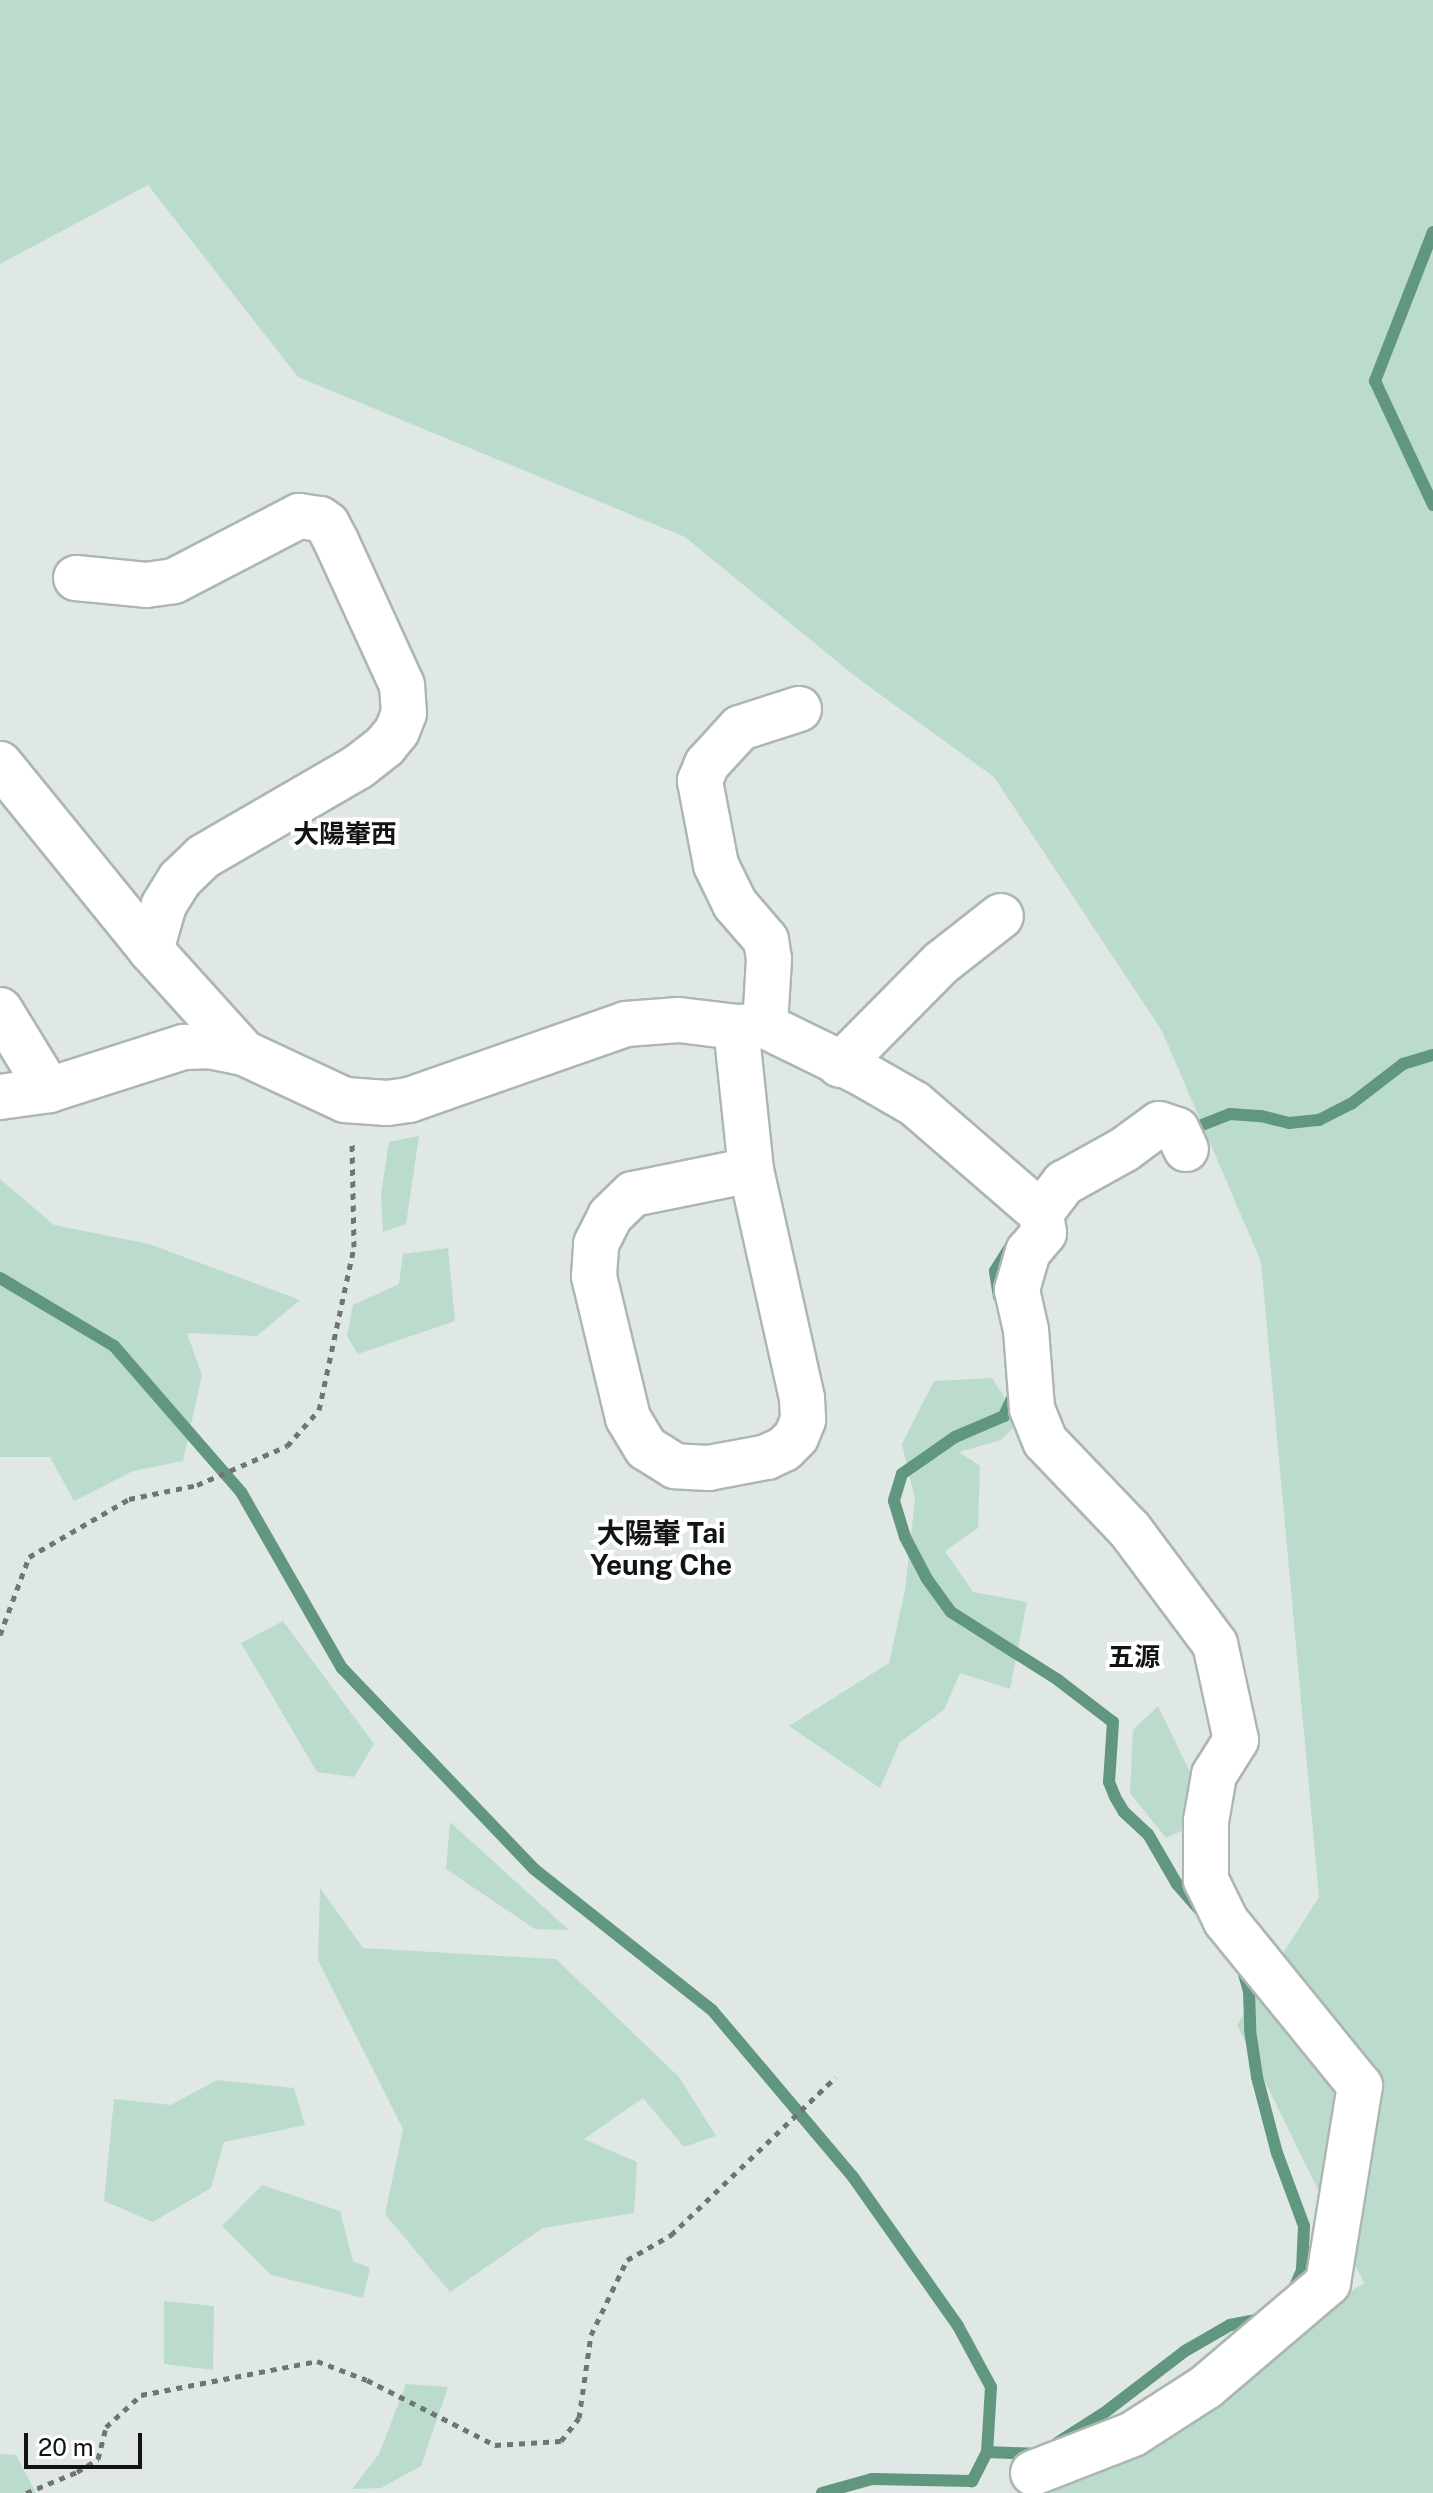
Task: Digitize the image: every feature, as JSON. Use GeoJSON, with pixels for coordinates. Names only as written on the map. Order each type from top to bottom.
{"type":"FeatureCollection","features":[{"type":"Feature","properties":{"kind":"street"},"geometry":{"type":"LineString","coordinates":[[76,578],[146,585],[174,581],[299,516],[320,519],[327,524],[336,541],[402,685],[404,713],[397,731],[385,746],[358,767],[203,857],[180,879],[164,905],[151,950]]}},
{"type":"Feature","properties":{"kind":"street"},"geometry":{"type":"LineString","coordinates":[[751,1170],[633,1194],[610,1216],[596,1244],[594,1276],[628,1418],[646,1448],[675,1466],[709,1468],[767,1457],[790,1443],[803,1420],[802,1398],[751,1170],[750,1027],[769,959],[766,940],[735,904],[716,865],[700,781],[707,764],[740,728],[799,709]]}},
{"type":"Feature","properties":{"kind":"street"},"geometry":{"type":"LineString","coordinates":[[0,764],[151,950],[244,1053]]}},
{"type":"Feature","properties":{"kind":"street"},"geometry":{"type":"LineString","coordinates":[[840,1065],[941,963],[1001,916]]}},
{"type":"Feature","properties":{"kind":"street"},"geometry":{"type":"LineString","coordinates":[[0,1010],[49,1090]]}},
{"type":"Feature","properties":{"kind":"street"},"geometry":{"type":"LineString","coordinates":[[0,1097],[49,1090],[184,1047],[208,1046],[244,1053],[345,1100],[367,1103],[409,1100],[626,1024],[679,1020],[750,1027],[840,1065],[915,1104],[1041,1213],[1044,1233],[1028,1252],[1017,1290],[1026,1330],[1035,1423],[1045,1441],[1130,1530],[1215,1644],[1236,1740],[1214,1775],[1206,1821],[1206,1880],[1226,1921],[1360,2086],[1328,2283],[1206,2387],[1133,2434],[1033,2473]]}},
{"type":"Feature","properties":{"kind":"street"},"geometry":{"type":"LineString","coordinates":[[1041,1213],[1064,1183],[1125,1149],[1159,1124],[1177,1130],[1186,1149]]}},
{"type":"Feature","properties":{"kind":"path"},"geometry":{"type":"LineString","coordinates":[[0,1635],[29,1557],[129,1499],[197,1485],[287,1446],[319,1410],[354,1247],[351,1126],[367,1103]]}},
{"type":"Feature","properties":{"kind":"path"},"geometry":{"type":"LineString","coordinates":[[26,2493],[77,2472],[98,2459],[106,2427],[141,2395],[317,2361],[367,2380],[495,2445],[561,2441],[579,2418],[591,2335],[627,2260],[671,2235],[836,2077]]}},
{"type":"Feature","properties":{"kind":"green space"},"geometry":{"type":"Polygon","coordinates":[[[0,0],[1433,0],[1433,2493],[1040,2493],[1364,2283],[1237,2025],[1319,1897],[1261,1262],[1162,1031],[994,777],[856,677],[685,537],[298,377],[148,185],[0,264],[0,0]]]}},
{"type":"Feature","properties":{"kind":"green space"},"geometry":{"type":"Polygon","coordinates":[[[419,1136],[406,1224],[383,1232],[381,1194],[389,1142],[419,1136]]]}},
{"type":"Feature","properties":{"kind":"green space"},"geometry":{"type":"Polygon","coordinates":[[[0,1179],[54,1225],[149,1244],[300,1300],[257,1336],[187,1333],[202,1375],[183,1461],[133,1471],[74,1501],[50,1457],[0,1457],[0,1179]]]}},
{"type":"Feature","properties":{"kind":"green space"},"geometry":{"type":"Polygon","coordinates":[[[448,1248],[455,1321],[358,1354],[347,1336],[353,1305],[399,1284],[403,1254],[448,1248]]]}},
{"type":"Feature","properties":{"kind":"green space"},"geometry":{"type":"Polygon","coordinates":[[[992,1378],[1020,1421],[1001,1440],[959,1452],[980,1466],[978,1528],[945,1551],[973,1592],[1027,1602],[1010,1689],[960,1673],[944,1710],[900,1742],[880,1788],[789,1726],[889,1663],[905,1590],[915,1499],[902,1444],[934,1381],[992,1378]]]}},
{"type":"Feature","properties":{"kind":"green space"},"geometry":{"type":"Polygon","coordinates":[[[283,1621],[374,1744],[354,1777],[317,1772],[241,1643],[283,1621]]]}},
{"type":"Feature","properties":{"kind":"green space"},"geometry":{"type":"Polygon","coordinates":[[[1158,1706],[1202,1797],[1198,1823],[1166,1838],[1130,1793],[1133,1730],[1158,1706]]]}},
{"type":"Feature","properties":{"kind":"green space"},"geometry":{"type":"Polygon","coordinates":[[[450,1822],[569,1930],[535,1929],[446,1869],[450,1822]]]}},
{"type":"Feature","properties":{"kind":"green space"},"geometry":{"type":"Polygon","coordinates":[[[320,1888],[363,1948],[556,1959],[679,2077],[716,2136],[684,2147],[643,2098],[584,2139],[637,2162],[634,2213],[543,2228],[450,2292],[385,2214],[403,2129],[318,1960],[320,1888]]]}},
{"type":"Feature","properties":{"kind":"green space"},"geometry":{"type":"Polygon","coordinates":[[[217,2080],[294,2088],[305,2125],[224,2142],[211,2188],[153,2222],[104,2201],[114,2099],[171,2105],[217,2080]]]}},
{"type":"Feature","properties":{"kind":"green space"},"geometry":{"type":"Polygon","coordinates":[[[262,2185],[340,2211],[353,2261],[370,2268],[363,2298],[271,2275],[222,2226],[262,2185]]]}},
{"type":"Feature","properties":{"kind":"green space"},"geometry":{"type":"Polygon","coordinates":[[[164,2301],[214,2306],[213,2370],[164,2364],[164,2301]]]}},
{"type":"Feature","properties":{"kind":"green space"},"geometry":{"type":"Polygon","coordinates":[[[406,2384],[448,2387],[421,2466],[381,2488],[352,2489],[379,2454],[406,2384]]]}},
{"type":"Feature","properties":{"kind":"green space"},"geometry":{"type":"Polygon","coordinates":[[[0,2454],[16,2455],[36,2493],[0,2493],[0,2454]]]}},
{"type":"Feature","properties":{"kind":"waterway"},"geometry":{"type":"LineString","coordinates":[[1433,232],[1375,381],[1433,505]]}},
{"type":"Feature","properties":{"kind":"waterway"},"geometry":{"type":"LineString","coordinates":[[1184,1132],[1230,1114],[1261,1116],[1289,1123],[1319,1120],[1351,1104],[1403,1064],[1433,1055]]}},
{"type":"Feature","properties":{"kind":"waterway"},"geometry":{"type":"LineString","coordinates":[[999,1297],[995,1271],[1012,1244]]}},
{"type":"Feature","properties":{"kind":"waterway"},"geometry":{"type":"LineString","coordinates":[[0,1278],[114,1346],[241,1492],[342,1668],[534,1869],[712,2010],[853,2177],[958,2326],[991,2387],[987,2452],[972,2481],[872,2479],[822,2493]]}},
{"type":"Feature","properties":{"kind":"waterway"},"geometry":{"type":"LineString","coordinates":[[1017,1388],[1004,1416],[955,1437],[902,1474],[894,1501],[905,1537],[927,1579],[951,1612],[1058,1680],[1113,1722],[1109,1782],[1115,1797],[1124,1812],[1148,1834],[1177,1884],[1203,1914]]}},
{"type":"Feature","properties":{"kind":"waterway"},"geometry":{"type":"LineString","coordinates":[[1242,1967],[1249,1992],[1250,2030],[1257,2077],[1277,2153],[1304,2226],[1302,2270],[1292,2293]]}},
{"type":"Feature","properties":{"kind":"waterway"},"geometry":{"type":"LineString","coordinates":[[1057,2443],[1104,2413],[1185,2351],[1230,2325],[1261,2319]]}},
{"type":"Feature","properties":{"kind":"waterway"},"geometry":{"type":"LineString","coordinates":[[987,2452],[1038,2454]]}},
{"type":"Feature","properties":{"kind":"district","name":"大陽輋西"},"geometry":{"type":"Point","coordinates":[345,834]}},
{"type":"Feature","properties":{"kind":"district","name":"大陽輋 Tai Yeung Che"},"geometry":{"type":"Point","coordinates":[661,1549]}},
{"type":"Feature","properties":{"kind":"district","name":"五源"},"geometry":{"type":"Point","coordinates":[1134,1657]}}]}
